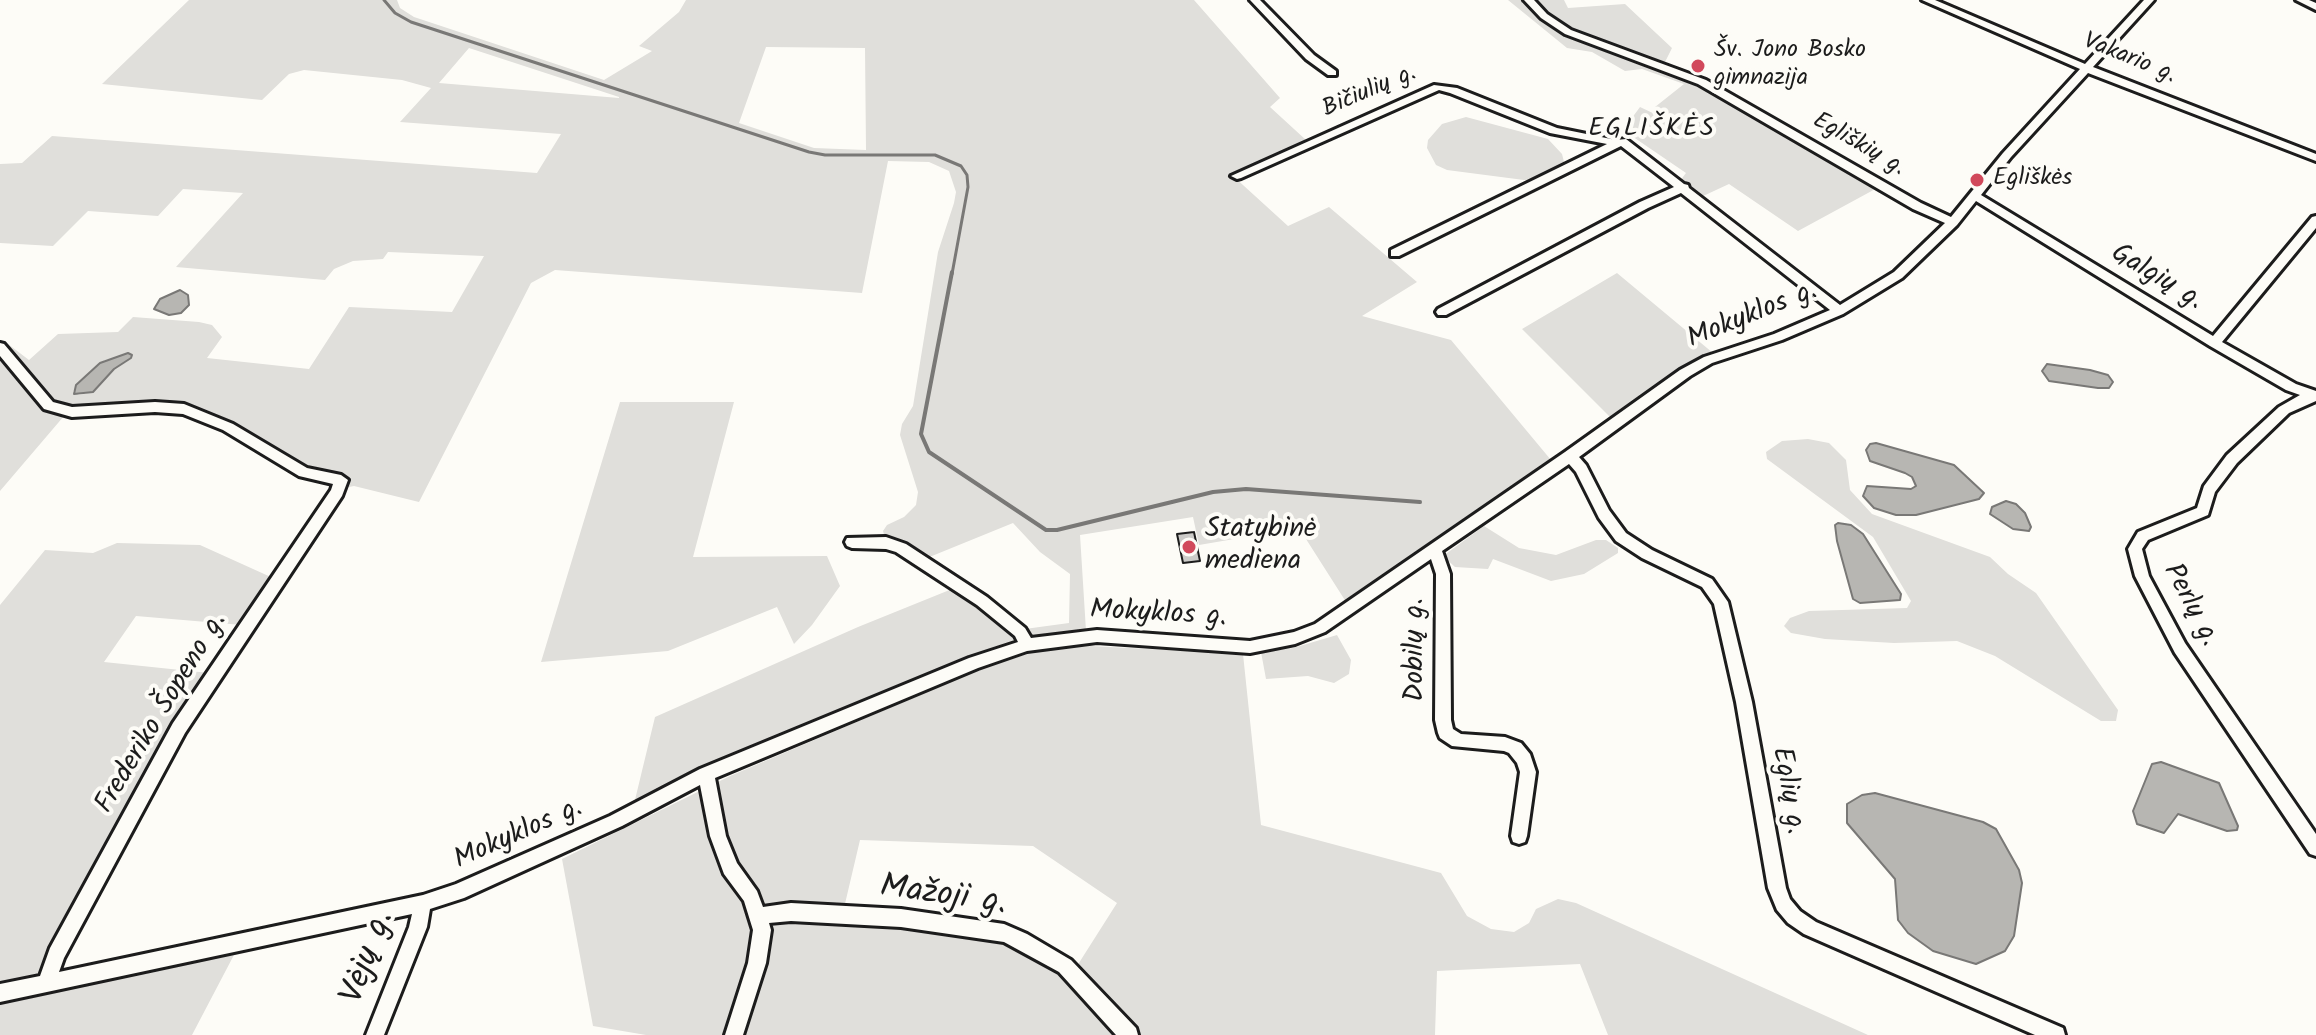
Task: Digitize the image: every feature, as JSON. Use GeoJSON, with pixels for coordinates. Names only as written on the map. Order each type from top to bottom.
{"type":"FeatureCollection","features":[{"type":"Feature","properties":{"kind":"street"},"geometry":{"type":"LineString","coordinates":[[1255,0],[1310,57],[1332,73]]}},
{"type":"Feature","properties":{"kind":"street","name":"Egliškių g."},"geometry":{"type":"LineString","coordinates":[[1529,0],[1544,16],[1568,32],[1702,82],[1917,206],[1953,222]]}},
{"type":"Feature","properties":{"kind":"street","name":"Vakario g."},"geometry":{"type":"LineString","coordinates":[[1927,0],[2316,158]]}},
{"type":"Feature","properties":{"kind":"street","name":"Mokyklos g."},"geometry":{"type":"LineString","coordinates":[[0,993],[423,903],[500,874],[616,821],[706,774],[974,663],[1027,645],[1097,636],[1250,647],[1295,638],[1344,615],[1434,548],[1685,373],[1708,360],[1778,337],[1839,311],[1898,275],[1953,222],[2149,0]]}},
{"type":"Feature","properties":{"kind":"street"},"geometry":{"type":"LineString","coordinates":[[2301,0],[2316,7]]}},
{"type":"Feature","properties":{"kind":"street","name":"Bičiulių g."},"geometry":{"type":"LineString","coordinates":[[1237,176],[1438,87],[1453,90],[1554,131],[1618,142],[1684,187],[1839,311]]}},
{"type":"Feature","properties":{"kind":"street"},"geometry":{"type":"LineString","coordinates":[[1395,253],[1618,142]]}},
{"type":"Feature","properties":{"kind":"street"},"geometry":{"type":"LineString","coordinates":[[1442,312],[1684,187]]}},
{"type":"Feature","properties":{"kind":"street","name":"Galgių g."},"geometry":{"type":"LineString","coordinates":[[1975,196],[2214,343],[2314,396]]}},
{"type":"Feature","properties":{"kind":"street"},"geometry":{"type":"LineString","coordinates":[[2214,343],[2316,220]]}},
{"type":"Feature","properties":{"kind":"street","name":"Frederiko Šopeno g."},"geometry":{"type":"LineString","coordinates":[[0,347],[49,406],[72,412],[155,407],[184,409],[228,427],[304,472],[341,480],[337,492],[179,728],[56,954],[46,983]]}},
{"type":"Feature","properties":{"kind":"street","name":"Perlų g."},"geometry":{"type":"LineString","coordinates":[[2314,396],[2284,410],[2232,459],[2209,490],[2203,511],[2143,536],[2135,549],[2142,576],[2180,648],[2316,848]]}},
{"type":"Feature","properties":{"kind":"street","name":"Eglių g."},"geometry":{"type":"LineString","coordinates":[[1570,456],[1621,537],[1647,554],[1707,583],[1721,602],[1744,702],[1777,888],[1789,910],[1810,928],[2056,1035]]}},
{"type":"Feature","properties":{"kind":"street"},"geometry":{"type":"LineString","coordinates":[[852,542],[886,543],[901,548],[982,601],[1020,632],[1027,645]]}},
{"type":"Feature","properties":{"kind":"street","name":"Dobilų g."},"geometry":{"type":"LineString","coordinates":[[1434,548],[1443,574],[1443,720],[1446,733],[1458,741],[1505,744],[1515,748],[1524,759],[1528,772],[1519,836]]}},
{"type":"Feature","properties":{"kind":"street"},"geometry":{"type":"LineString","coordinates":[[706,774],[718,836],[730,868],[751,897],[759,916],[761,945],[734,1035]]}},
{"type":"Feature","properties":{"kind":"street","name":"Vėjų g."},"geometry":{"type":"LineString","coordinates":[[375,1035],[418,927],[423,903]]}},
{"type":"Feature","properties":{"kind":"street","name":"Mažoji g."},"geometry":{"type":"LineString","coordinates":[[759,916],[791,912],[901,918],[1004,933],[1065,966],[1129,1035]]}},
{"type":"Feature","properties":{"kind":"shaded area"},"geometry":{"type":"Polygon","coordinates":[[[189,0],[397,0],[400,8],[414,17],[604,80],[652,51],[639,46],[679,12],[686,0],[1194,0],[1280,98],[1270,107],[1306,140],[1232,175],[1288,226],[1329,207],[1417,282],[1362,316],[1451,340],[1551,460],[1457,523],[1348,605],[1299,528],[1199,545],[1193,517],[1080,535],[1086,631],[1016,640],[718,762],[634,804],[655,717],[858,627],[952,589],[1010,631],[1069,623],[1070,574],[1040,552],[1013,523],[927,558],[908,545],[885,538],[883,531],[916,505],[918,492],[900,435],[902,424],[913,406],[938,252],[954,203],[956,192],[949,171],[929,162],[888,161],[862,293],[555,270],[531,283],[419,502],[354,486],[344,488],[187,407],[58,406],[1,344],[4,341],[29,360],[58,334],[118,332],[133,317],[199,322],[212,325],[222,337],[207,358],[309,369],[349,307],[452,312],[484,256],[388,252],[383,259],[353,261],[334,269],[325,280],[176,267],[243,193],[183,189],[158,216],[88,211],[53,246],[0,243],[0,164],[22,163],[52,136],[537,173],[561,134],[400,122],[431,88],[402,80],[304,70],[289,74],[262,100],[102,84],[189,0]],[[766,47],[739,123],[814,148],[866,150],[865,48],[766,47]],[[469,48],[439,83],[619,98],[619,97],[469,48]],[[132,357],[105,360],[81,380],[73,392],[79,395],[93,392],[114,369],[132,357]]]}},
{"type":"Feature","properties":{"kind":"shaded area"},"geometry":{"type":"Polygon","coordinates":[[[1508,0],[1525,0],[1537,14],[1569,35],[1697,83],[1879,187],[1798,231],[1729,184],[1701,197],[1680,181],[1686,173],[1623,130],[1640,107],[1657,115],[1655,107],[1684,84],[1642,69],[1625,71],[1592,52],[1567,48],[1508,0]]]}},
{"type":"Feature","properties":{"kind":"shaded area"},"geometry":{"type":"Polygon","coordinates":[[[1534,0],[1564,0],[1568,8],[1625,4],[1672,48],[1665,62],[1631,52],[1569,30],[1534,0]]]}},
{"type":"Feature","properties":{"kind":"shaded area"},"geometry":{"type":"Polygon","coordinates":[[[1466,117],[1548,139],[1562,154],[1564,162],[1561,168],[1540,179],[1524,180],[1447,170],[1436,165],[1427,148],[1428,140],[1442,124],[1466,117]]]}},
{"type":"Feature","properties":{"kind":"shaded area"},"geometry":{"type":"Polygon","coordinates":[[[1617,273],[1713,353],[1674,375],[1612,419],[1522,329],[1617,273]]]}},
{"type":"Feature","properties":{"kind":"shaded area"},"geometry":{"type":"Polygon","coordinates":[[[180,290],[188,295],[189,305],[181,313],[169,315],[154,309],[160,299],[180,290]]]}},
{"type":"Feature","properties":{"kind":"shaded area"},"geometry":{"type":"Polygon","coordinates":[[[128,353],[132,355],[131,358],[114,369],[93,392],[74,394],[76,385],[100,363],[128,353]]]}},
{"type":"Feature","properties":{"kind":"shaded area"},"geometry":{"type":"Polygon","coordinates":[[[0,357],[38,404],[64,416],[0,491],[0,357]]]}},
{"type":"Feature","properties":{"kind":"shaded area"},"geometry":{"type":"Polygon","coordinates":[[[2047,364],[2090,370],[2108,375],[2113,382],[2109,388],[2098,388],[2049,381],[2042,371],[2047,364]]]}},
{"type":"Feature","properties":{"kind":"shaded area"},"geometry":{"type":"Polygon","coordinates":[[[620,402],[734,402],[693,557],[827,556],[840,586],[794,644],[777,607],[668,651],[541,662],[620,402]]]}},
{"type":"Feature","properties":{"kind":"shaded area"},"geometry":{"type":"Polygon","coordinates":[[[1808,439],[1829,443],[1846,460],[1850,490],[1872,514],[1990,557],[2036,593],[2118,710],[2116,721],[2101,721],[1995,656],[1957,641],[1894,643],[1825,639],[1791,633],[1784,626],[1790,618],[1809,611],[1907,608],[1911,601],[1873,537],[1767,459],[1766,452],[1782,441],[1808,439]]]}},
{"type":"Feature","properties":{"kind":"shaded area"},"geometry":{"type":"Polygon","coordinates":[[[1876,443],[1954,465],[1984,493],[1979,499],[1916,515],[1896,515],[1874,508],[1863,496],[1867,486],[1911,489],[1916,486],[1912,477],[1905,473],[1870,461],[1866,450],[1870,444],[1876,443]]]}},
{"type":"Feature","properties":{"kind":"shaded area"},"geometry":{"type":"Polygon","coordinates":[[[2006,501],[2016,504],[2025,513],[2031,527],[2029,531],[2013,529],[1990,514],[1992,507],[2006,501]]]}},
{"type":"Feature","properties":{"kind":"shaded area"},"geometry":{"type":"Polygon","coordinates":[[[1835,525],[1851,525],[1863,534],[1901,594],[1900,600],[1860,603],[1853,599],[1837,541],[1835,525]]]}},
{"type":"Feature","properties":{"kind":"shaded area"},"geometry":{"type":"Polygon","coordinates":[[[1484,526],[1519,548],[1556,555],[1596,540],[1606,540],[1618,548],[1618,553],[1584,574],[1551,581],[1493,559],[1488,569],[1455,567],[1443,556],[1484,526]]]}},
{"type":"Feature","properties":{"kind":"shaded area"},"geometry":{"type":"Polygon","coordinates":[[[117,543],[200,545],[273,578],[242,625],[136,616],[104,662],[209,673],[40,971],[33,978],[0,986],[0,605],[45,550],[93,553],[117,543]]]}},
{"type":"Feature","properties":{"kind":"shaded area"},"geometry":{"type":"Polygon","coordinates":[[[1337,635],[1351,660],[1349,674],[1334,683],[1308,676],[1266,679],[1261,652],[1293,648],[1337,635]]]}},
{"type":"Feature","properties":{"kind":"shaded area"},"geometry":{"type":"Polygon","coordinates":[[[1091,646],[1243,654],[1261,825],[1441,873],[1467,916],[1491,929],[1514,932],[1529,923],[1536,909],[1558,899],[1576,903],[1868,1035],[1608,1035],[1580,964],[1437,971],[1435,1035],[646,1035],[593,1026],[562,859],[730,776],[983,668],[1043,649],[1091,646]],[[860,840],[844,908],[1008,926],[1077,966],[1117,903],[1033,846],[860,840]]]}},
{"type":"Feature","properties":{"kind":"shaded area"},"geometry":{"type":"Polygon","coordinates":[[[2161,762],[2219,783],[2237,830],[2227,831],[2178,814],[2164,833],[2137,824],[2133,811],[2152,764],[2161,762]]]}},
{"type":"Feature","properties":{"kind":"shaded area"},"geometry":{"type":"Polygon","coordinates":[[[1875,793],[1983,822],[1996,829],[2019,870],[2022,883],[2014,936],[2005,951],[1976,964],[1933,951],[1908,933],[1898,920],[1895,879],[1847,823],[1847,804],[1862,795],[1875,793]]]}},
{"type":"Feature","properties":{"kind":"shaded area"},"geometry":{"type":"Polygon","coordinates":[[[235,953],[192,1035],[0,1035],[0,1004],[235,953]]]}},
{"type":"Feature","properties":{"kind":"building","name":"Statybinė mediena"},"geometry":{"type":"Polygon","coordinates":[[[1194,532],[1200,561],[1183,563],[1177,534],[1194,532]]]}},
{"type":"Feature","properties":{"kind":"waterway"},"geometry":{"type":"LineString","coordinates":[[384,0],[395,13],[411,22],[809,152],[825,155],[935,155],[961,166],[967,175],[968,187],[952,274]]}},
{"type":"Feature","properties":{"kind":"waterway"},"geometry":{"type":"LineString","coordinates":[[952,272],[921,434],[929,452],[1046,530],[1057,530],[1213,492],[1246,489],[1420,502]]}},
{"type":"Feature","properties":{"kind":"place","name":"Šv. Jono Bosko gimnazija"},"geometry":{"type":"Point","coordinates":[1698,66]}},
{"type":"Feature","properties":{"kind":"place","name":"Egliškės"},"geometry":{"type":"Point","coordinates":[1977,180]}},
{"type":"Feature","properties":{"kind":"place","name":"Statybinė mediena"},"geometry":{"type":"Point","coordinates":[1189,547]}},
{"type":"Feature","properties":{"kind":"district","name":"EGLIŠKĖS"},"geometry":{"type":"Point","coordinates":[1652,131]}}]}
